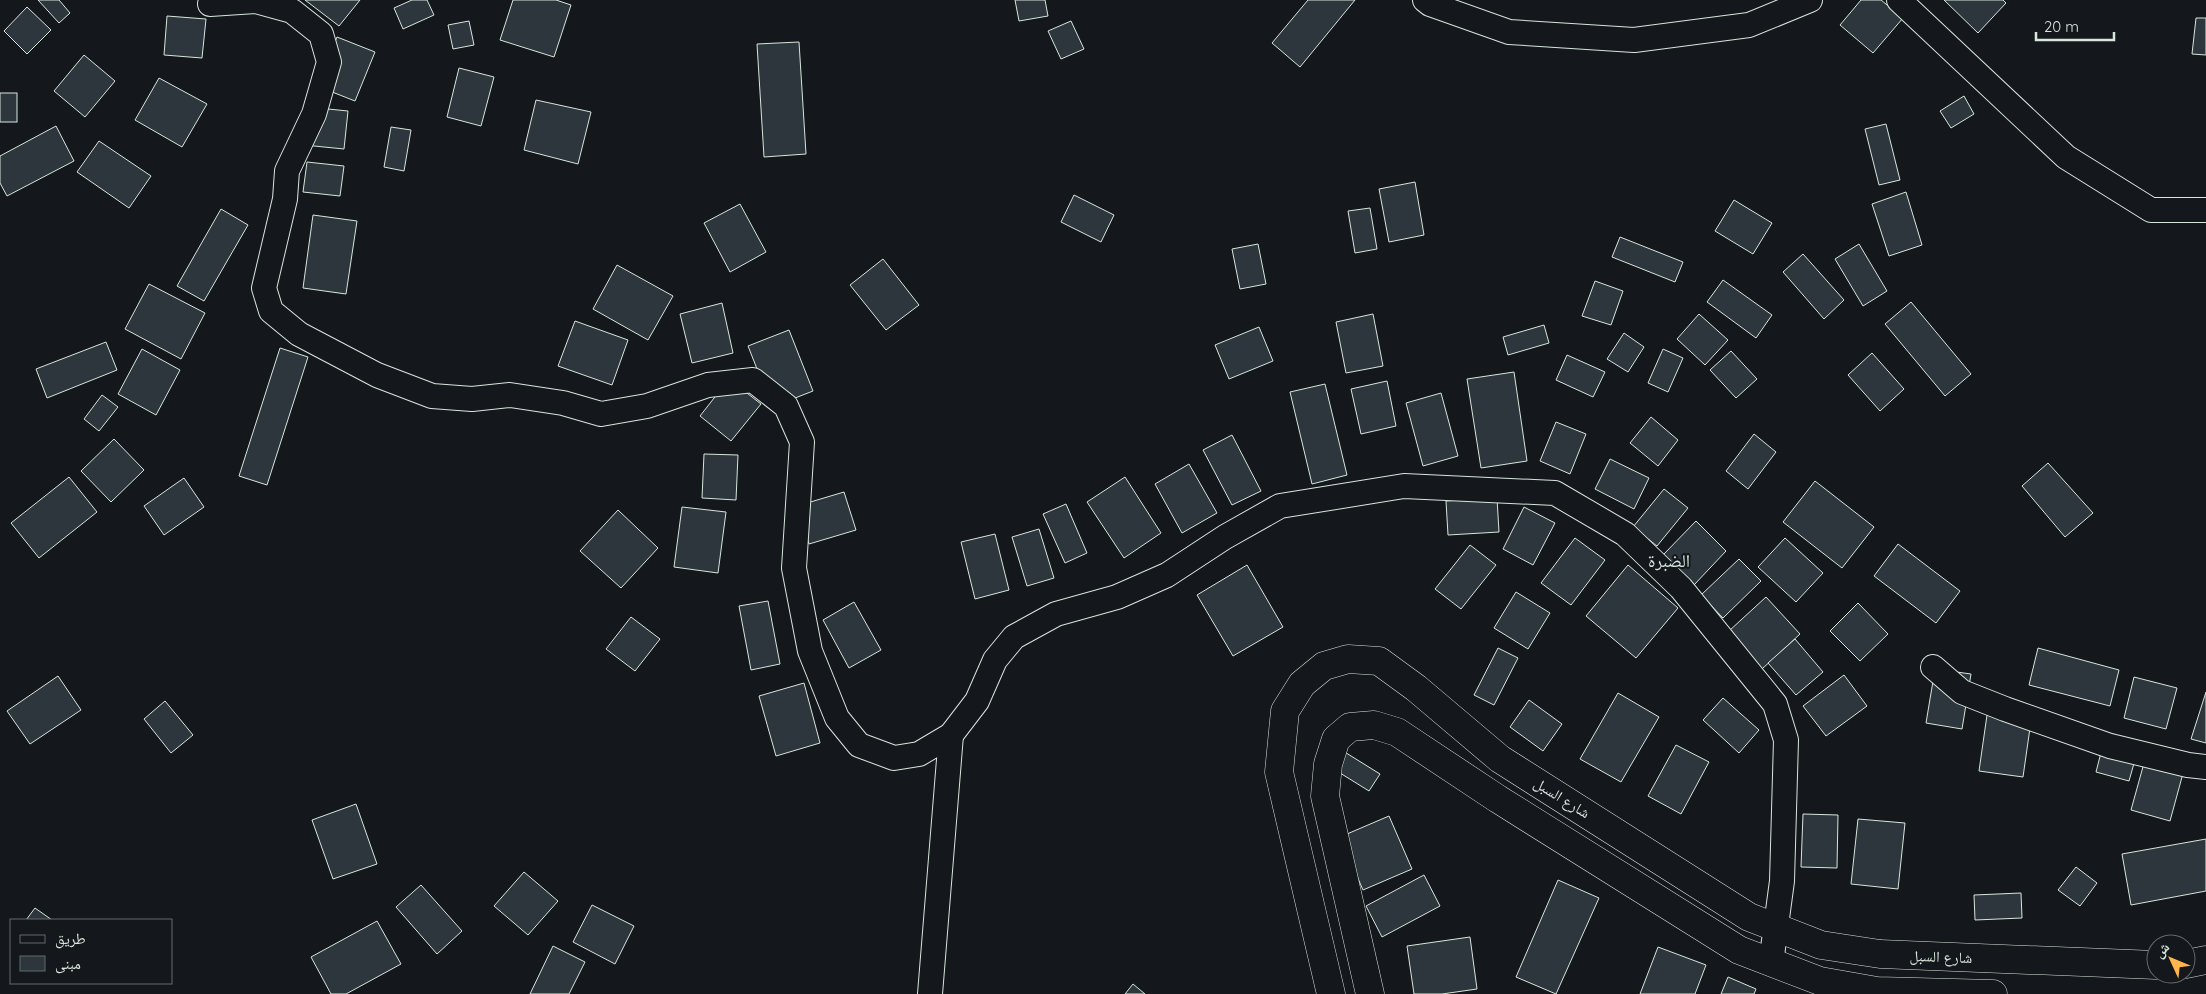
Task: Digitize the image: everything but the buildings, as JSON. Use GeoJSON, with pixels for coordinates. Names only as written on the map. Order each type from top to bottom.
{"type":"FeatureCollection","features":[{"type":"Feature","properties":{"kind":"main road","name":"شارع السبل"},"geometry":{"type":"LineString","coordinates":[[1331,994],[1279,772],[1285,711],[1302,684],[1324,666],[1348,659],[1379,661],[1416,688],[1500,759],[1750,917],[1821,945],[1880,954],[2146,965]]}},
{"type":"Feature","properties":{"kind":"main road"},"geometry":{"type":"LineString","coordinates":[[1370,994],[1325,796],[1328,764],[1336,739],[1350,727],[1374,725],[1397,732],[1498,799],[1739,950],[1820,981],[1877,991],[1993,994]]}},
{"type":"Feature","properties":{"kind":"street"},"geometry":{"type":"LineString","coordinates":[[1425,0],[1430,4],[1509,32],[1634,40],[1749,25],[1810,0]]}},
{"type":"Feature","properties":{"kind":"street"},"geometry":{"type":"LineString","coordinates":[[1899,0],[2066,157],[2150,210],[2206,210]]}},
{"type":"Feature","properties":{"kind":"street"},"geometry":{"type":"LineString","coordinates":[[210,4],[256,1],[292,11],[320,34],[328,62],[314,114],[287,171],[285,199],[264,288],[271,311],[299,334],[376,375],[432,396],[472,399],[510,395],[563,403],[601,414],[647,406],[708,385],[753,380],[786,406],[802,442],[794,568],[810,650],[837,718],[859,745],[894,758],[919,754],[951,735],[977,701],[995,660],[1014,637],[1056,614],[1117,596],[1167,575],[1225,537],[1280,506],[1404,486],[1555,493],[1625,534],[1681,588],[1775,704],[1786,740],[1782,881],[1778,928],[1771,963]]}},
{"type":"Feature","properties":{"kind":"street"},"geometry":{"type":"LineString","coordinates":[[1933,667],[1962,692],[2005,709],[2110,746],[2188,765],[2206,767]]}},
{"type":"Feature","properties":{"kind":"street"},"geometry":{"type":"LineString","coordinates":[[930,994],[951,735]]}},
{"type":"Feature","properties":{"kind":"district","name":"الضبرة"},"geometry":{"type":"Point","coordinates":[1669,561]}}]}
